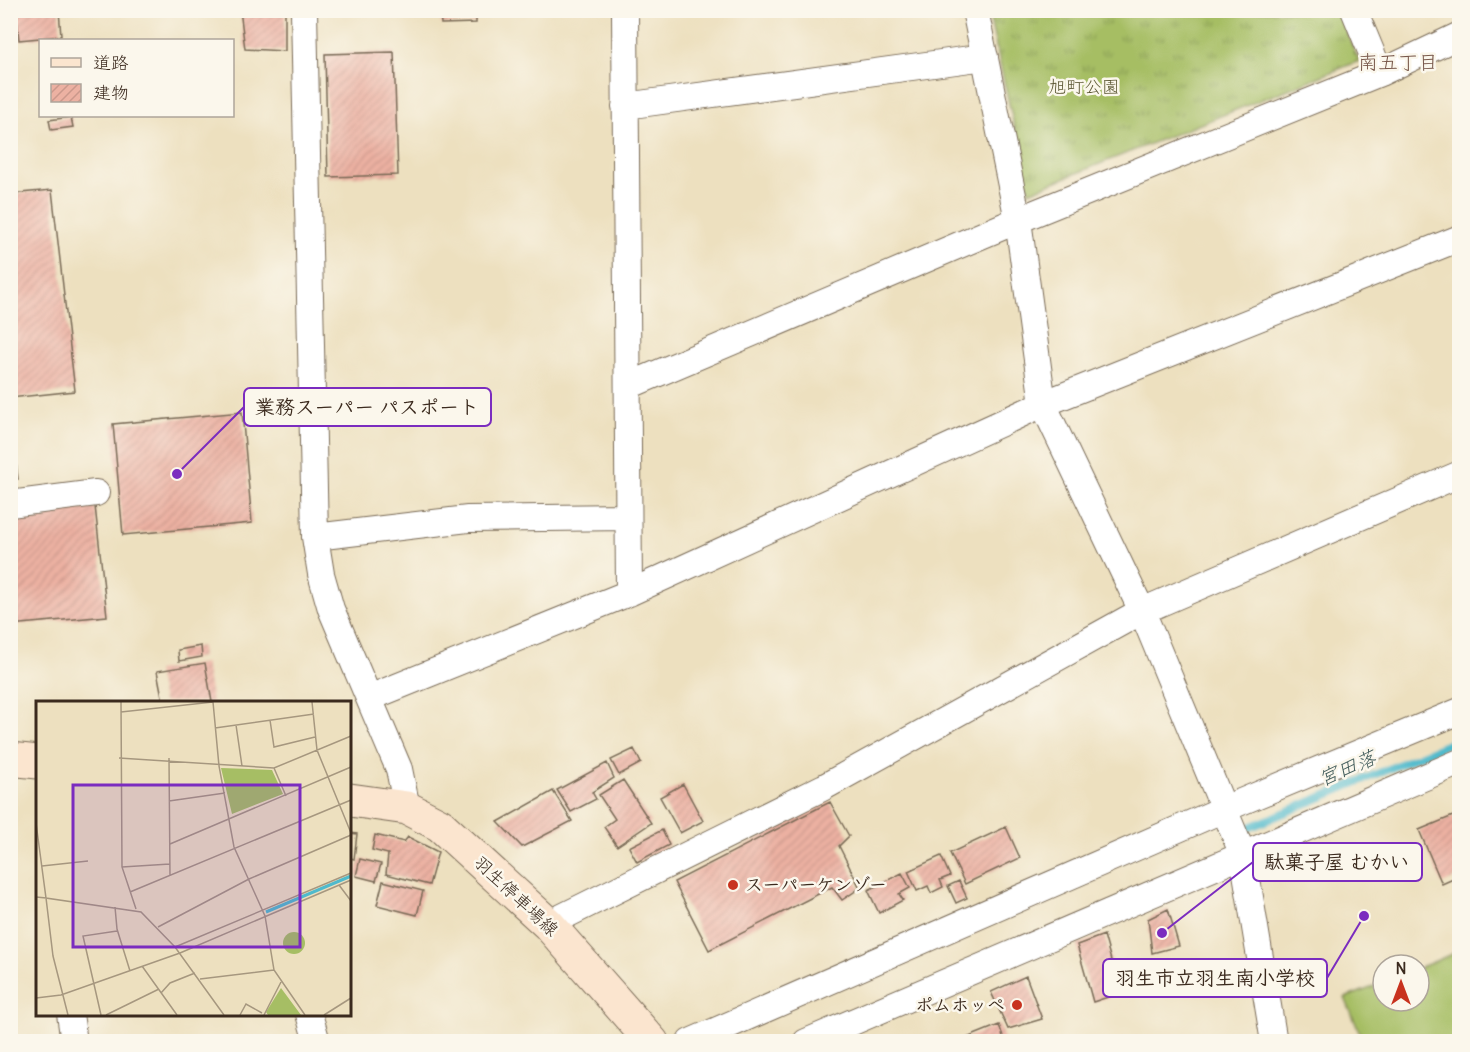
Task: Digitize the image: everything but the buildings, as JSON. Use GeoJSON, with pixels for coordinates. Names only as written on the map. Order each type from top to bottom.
{"type":"FeatureCollection","features":[{"type":"Feature","properties":{"kind":"main road"},"geometry":{"type":"LineString","coordinates":[[10,759],[36,762]]}},
{"type":"Feature","properties":{"kind":"main road","name":"羽生停車場線"},"geometry":{"type":"LineString","coordinates":[[351,801],[407,808],[440,825],[548,924],[652,1041]]}},
{"type":"Feature","properties":{"kind":"street"},"geometry":{"type":"LineString","coordinates":[[304,10],[315,537],[321,574],[331,609],[399,769],[407,808]]}},
{"type":"Feature","properties":{"kind":"street"},"geometry":{"type":"LineString","coordinates":[[625,10],[629,593]]}},
{"type":"Feature","properties":{"kind":"street"},"geometry":{"type":"LineString","coordinates":[[975,10],[1018,220],[1044,404],[1142,611],[1243,855],[1274,1041]]}},
{"type":"Feature","properties":{"kind":"street"},"geometry":{"type":"LineString","coordinates":[[1354,10],[1380,73]]}},
{"type":"Feature","properties":{"kind":"street"},"geometry":{"type":"LineString","coordinates":[[628,386],[1018,220],[1380,73],[1460,35]]}},
{"type":"Feature","properties":{"kind":"street"},"geometry":{"type":"LineString","coordinates":[[625,106],[986,57]]}},
{"type":"Feature","properties":{"kind":"street"},"geometry":{"type":"LineString","coordinates":[[369,698],[629,593],[1044,404],[1460,238]]}},
{"type":"Feature","properties":{"kind":"street"},"geometry":{"type":"LineString","coordinates":[[548,924],[824,787],[1142,611],[1460,474]]}},
{"type":"Feature","properties":{"kind":"street"},"geometry":{"type":"LineString","coordinates":[[10,504],[96,493]]}},
{"type":"Feature","properties":{"kind":"street"},"geometry":{"type":"LineString","coordinates":[[315,537],[468,519],[628,518]]}},
{"type":"Feature","properties":{"kind":"street"},"geometry":{"type":"LineString","coordinates":[[690,1041],[1224,809],[1460,711]]}},
{"type":"Feature","properties":{"kind":"street"},"geometry":{"type":"LineString","coordinates":[[806,1041],[1460,762]]}},
{"type":"Feature","properties":{"kind":"street"},"geometry":{"type":"LineString","coordinates":[[70,1016],[74,1041]]}},
{"type":"Feature","properties":{"kind":"street"},"geometry":{"type":"LineString","coordinates":[[310,1016],[317,1041]]}},
{"type":"Feature","properties":{"kind":"green space","name":"旭町公園"},"geometry":{"type":"Polygon","coordinates":[[[988,11],[1337,11],[1359,61],[1029,192],[988,11]]]}},
{"type":"Feature","properties":{"kind":"green space"},"geometry":{"type":"Polygon","coordinates":[[[1459,951],[1459,1041],[1363,1041],[1345,998],[1371,988],[1371,1013],[1431,1013],[1431,963],[1459,951]]]}},
{"type":"Feature","properties":{"kind":"waterway","name":"宮田落"},"geometry":{"type":"LineString","coordinates":[[1248,828],[1460,739]]}},
{"type":"Feature","properties":{"kind":"place","name":"業務スーパー パスポート"},"geometry":{"type":"Point","coordinates":[177,474]}},
{"type":"Feature","properties":{"kind":"place","name":"スーパーケンゾー"},"geometry":{"type":"Point","coordinates":[733,885]}},
{"type":"Feature","properties":{"kind":"place","name":"羽生市立羽生南小学校"},"geometry":{"type":"Point","coordinates":[1364,916]}},
{"type":"Feature","properties":{"kind":"place","name":"駄菓子屋 むかい"},"geometry":{"type":"Point","coordinates":[1162,933]}},
{"type":"Feature","properties":{"kind":"place","name":"ポムホッペ"},"geometry":{"type":"Point","coordinates":[1017,1005]}},
{"type":"Feature","properties":{"kind":"district","name":"南五丁目"},"geometry":{"type":"Point","coordinates":[1398,62]}}]}
